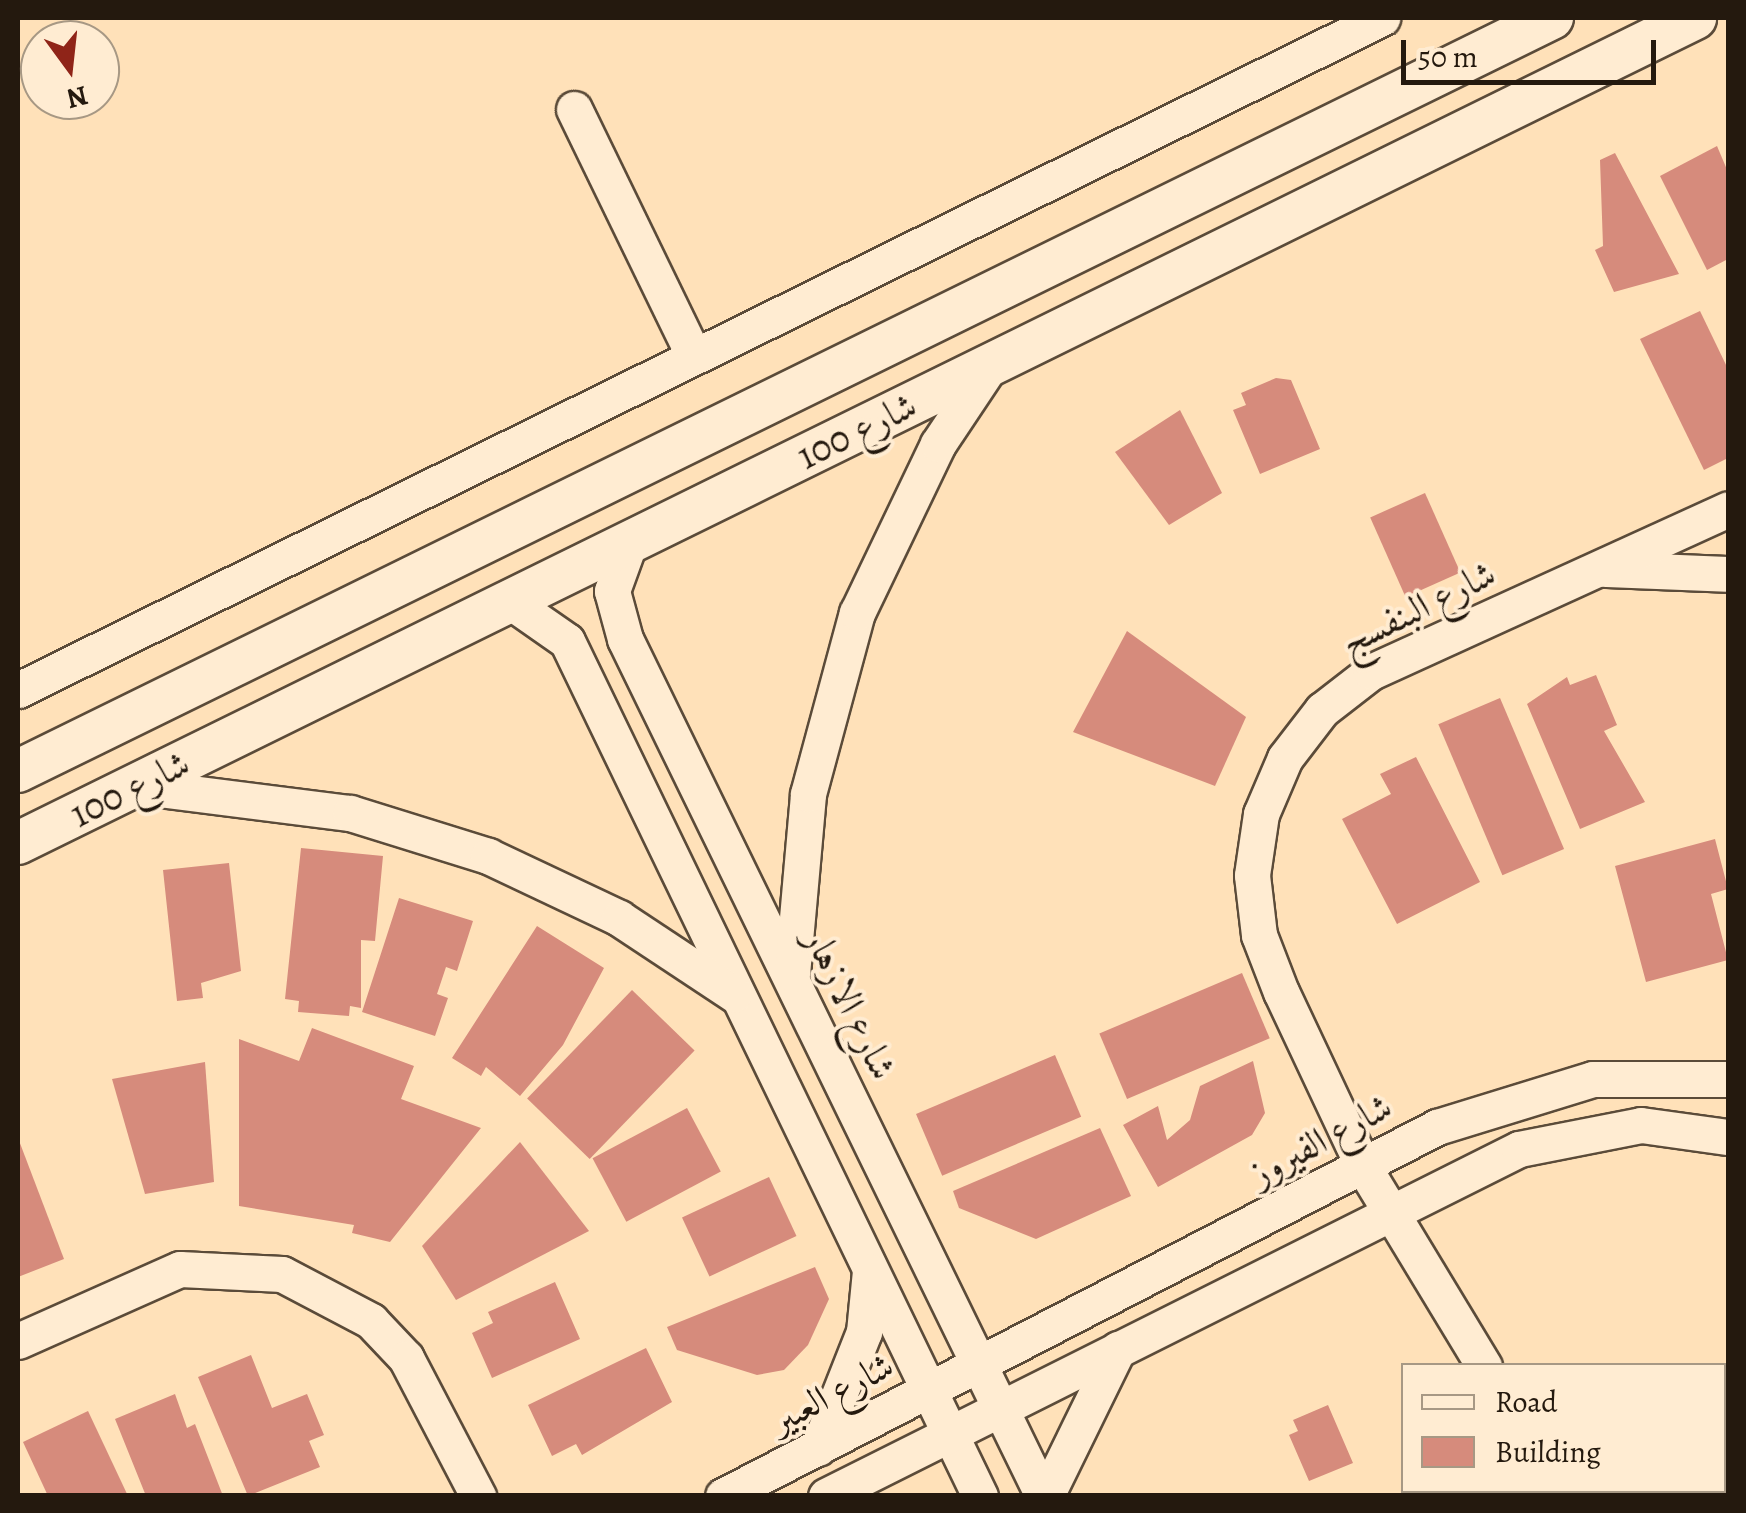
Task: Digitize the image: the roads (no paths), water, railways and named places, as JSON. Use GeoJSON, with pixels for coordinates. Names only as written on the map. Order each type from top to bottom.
{"type":"FeatureCollection","features":[{"type":"Feature","properties":{"kind":"street"},"geometry":{"type":"LineString","coordinates":[[18,690],[1382,18]]}},
{"type":"Feature","properties":{"kind":"street","name":"شارع 100"},"geometry":{"type":"LineString","coordinates":[[18,771],[1552,18]]}},
{"type":"Feature","properties":{"kind":"street","name":"شارع 100"},"geometry":{"type":"LineString","coordinates":[[18,843],[1694,18]]}},
{"type":"Feature","properties":{"kind":"street"},"geometry":{"type":"LineString","coordinates":[[574,109],[694,356]]}},
{"type":"Feature","properties":{"kind":"street"},"geometry":{"type":"LineString","coordinates":[[791,980],[808,794],[840,667],[894,527],[990,366]]}},
{"type":"Feature","properties":{"kind":"street"},"geometry":{"type":"LineString","coordinates":[[798,389],[827,446]]}},
{"type":"Feature","properties":{"kind":"street","name":"شارع البنفسج"},"geometry":{"type":"LineString","coordinates":[[1482,1363],[1363,1166],[1259,935],[1252,875],[1261,814],[1304,734],[1371,672],[1728,509]]}},
{"type":"Feature","properties":{"kind":"street","name":"شارع الازهار"},"geometry":{"type":"LineString","coordinates":[[629,544],[612,590],[625,639],[1045,1496]]}},
{"type":"Feature","properties":{"kind":"street"},"geometry":{"type":"LineString","coordinates":[[1596,569],[1728,574]]}},
{"type":"Feature","properties":{"kind":"street"},"geometry":{"type":"LineString","coordinates":[[511,602],[552,623],[578,662],[980,1496]]}},
{"type":"Feature","properties":{"kind":"street"},"geometry":{"type":"LineString","coordinates":[[578,662],[595,638],[625,639]]}},
{"type":"Feature","properties":{"kind":"street"},"geometry":{"type":"LineString","coordinates":[[290,639],[319,697]]}},
{"type":"Feature","properties":{"kind":"street"},"geometry":{"type":"LineString","coordinates":[[136,786],[350,813],[488,856],[618,918],[739,997]]}},
{"type":"Feature","properties":{"kind":"street","name":"شارع الفيروز"},"geometry":{"type":"LineString","coordinates":[[979,1366],[1363,1166],[1513,1097],[1593,1079],[1728,1079]]}},
{"type":"Feature","properties":{"kind":"street"},"geometry":{"type":"LineString","coordinates":[[826,1496],[1519,1149],[1590,1130],[1728,1136]]}},
{"type":"Feature","properties":{"kind":"street"},"geometry":{"type":"LineString","coordinates":[[18,1342],[180,1270],[282,1274],[371,1321],[406,1358],[478,1496]]}},
{"type":"Feature","properties":{"kind":"street"},"geometry":{"type":"LineString","coordinates":[[818,1448],[864,1332],[870,1270]]}},
{"type":"Feature","properties":{"kind":"street"},"geometry":{"type":"LineString","coordinates":[[1045,1496],[1118,1349]]}},
{"type":"Feature","properties":{"kind":"street","name":"شارع العبير"},"geometry":{"type":"LineString","coordinates":[[723,1496],[979,1366]]}}]}
